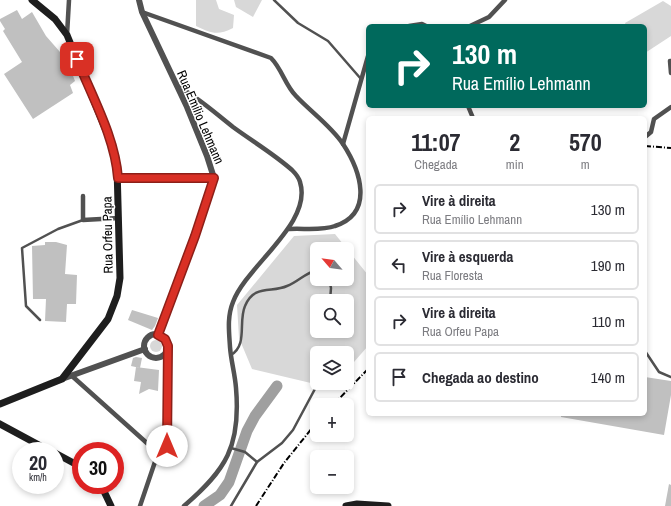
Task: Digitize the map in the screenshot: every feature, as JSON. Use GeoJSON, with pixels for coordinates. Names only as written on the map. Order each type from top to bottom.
{"type":"FeatureCollection","features":[{"type":"Feature","properties":{"kind":"main road","name":"Rua Orfeu Papa"},"geometry":{"type":"LineString","coordinates":[[32,0],[55,18],[67,35],[109,138],[117,167],[118,178],[120,278],[112,311],[104,327],[62,379]]}},
{"type":"Feature","properties":{"kind":"main road"},"geometry":{"type":"LineString","coordinates":[[0,404],[62,379]]}},
{"type":"Feature","properties":{"kind":"main road"},"geometry":{"type":"LineString","coordinates":[[0,424],[33,442]]}},
{"type":"Feature","properties":{"kind":"main road"},"geometry":{"type":"LineString","coordinates":[[105,494],[111,506]]}},
{"type":"Feature","properties":{"kind":"main road"},"geometry":{"type":"LineString","coordinates":[[346,506],[357,504],[388,506]]}},
{"type":"Feature","properties":{"kind":"street"},"geometry":{"type":"LineString","coordinates":[[67,35],[69,0]]}},
{"type":"Feature","properties":{"kind":"street","name":"Rua Emílio Lehmann"},"geometry":{"type":"LineString","coordinates":[[139,0],[142,12],[177,86],[207,156],[214,178],[195,236],[158,335]]}},
{"type":"Feature","properties":{"kind":"street"},"geometry":{"type":"LineString","coordinates":[[474,24],[489,17],[505,0]]}},
{"type":"Feature","properties":{"kind":"street"},"geometry":{"type":"LineString","coordinates":[[142,12],[271,58],[277,64],[287,86],[295,96],[343,144],[360,180],[360,205],[344,222],[334,227],[290,228]]}},
{"type":"Feature","properties":{"kind":"street"},"geometry":{"type":"LineString","coordinates":[[670,61],[671,73]]}},
{"type":"Feature","properties":{"kind":"street"},"geometry":{"type":"LineString","coordinates":[[343,144],[366,63]]}},
{"type":"Feature","properties":{"kind":"street"},"geometry":{"type":"LineString","coordinates":[[177,86],[215,112],[292,171],[300,180],[302,188],[301,200],[290,228],[252,270],[237,292],[228,316],[230,356],[236,387],[237,406],[231,448],[224,464],[214,477],[184,506]]}},
{"type":"Feature","properties":{"kind":"street"},"geometry":{"type":"LineString","coordinates":[[647,135],[650,132],[654,119],[671,107]]}},
{"type":"Feature","properties":{"kind":"street"},"geometry":{"type":"LineString","coordinates":[[118,178],[214,178]]}},
{"type":"Feature","properties":{"kind":"street"},"geometry":{"type":"LineString","coordinates":[[83,196],[83,220],[119,218]]}},
{"type":"Feature","properties":{"kind":"street"},"geometry":{"type":"LineString","coordinates":[[140,506],[158,453],[167,446],[167,362],[167,350],[165,339],[158,335],[149,338],[145,344],[145,349],[150,357],[162,357],[167,362]]}},
{"type":"Feature","properties":{"kind":"street"},"geometry":{"type":"LineString","coordinates":[[62,379],[145,349]]}},
{"type":"Feature","properties":{"kind":"street"},"geometry":{"type":"LineString","coordinates":[[162,357],[167,350]]}},
{"type":"Feature","properties":{"kind":"street"},"geometry":{"type":"LineString","coordinates":[[72,376],[158,453]]}},
{"type":"Feature","properties":{"kind":"lane"},"geometry":{"type":"LineString","coordinates":[[274,0],[298,23],[328,41],[361,79]]}},
{"type":"Feature","properties":{"kind":"lane"},"geometry":{"type":"LineString","coordinates":[[40,320],[26,306],[22,248],[58,229],[83,220]]}},
{"type":"Feature","properties":{"kind":"lane"},"geometry":{"type":"LineString","coordinates":[[230,356],[236,352],[240,344],[244,307],[253,296],[263,289],[282,288],[310,273]]}},
{"type":"Feature","properties":{"kind":"lane"},"geometry":{"type":"LineString","coordinates":[[647,354],[659,372],[671,377]]}},
{"type":"Feature","properties":{"kind":"lane"},"geometry":{"type":"LineString","coordinates":[[231,506],[257,462],[282,443],[293,430],[314,390]]}},
{"type":"Feature","properties":{"kind":"lane"},"geometry":{"type":"LineString","coordinates":[[231,448],[245,452],[257,462]]}},
{"type":"Feature","properties":{"kind":"shaded area"},"geometry":{"type":"Polygon","coordinates":[[[196,0],[216,0],[219,9],[234,15],[233,28],[223,32],[214,33],[196,26],[196,0]]]}},
{"type":"Feature","properties":{"kind":"shaded area"},"geometry":{"type":"Polygon","coordinates":[[[234,0],[262,0],[253,17],[236,7],[234,0]]]}},
{"type":"Feature","properties":{"kind":"shaded area"},"geometry":{"type":"Polygon","coordinates":[[[663,1],[671,6],[671,36],[647,52],[647,24],[625,23],[663,1]]]}},
{"type":"Feature","properties":{"kind":"shaded area"},"geometry":{"type":"Polygon","coordinates":[[[335,234],[341,242],[310,242],[310,286],[354,286],[354,258],[366,273],[366,348],[354,362],[354,346],[310,346],[310,383],[252,369],[239,338],[237,305],[294,236],[335,234]]]}},
{"type":"Feature","properties":{"kind":"shaded area"},"geometry":{"type":"Polygon","coordinates":[[[154,340],[158,340],[162,346],[158,352],[154,352],[150,348],[150,344],[154,340]]]}},
{"type":"Feature","properties":{"kind":"building"},"geometry":{"type":"Polygon","coordinates":[[[17,10],[22,19],[32,12],[46,36],[67,60],[75,81],[70,85],[73,93],[33,119],[4,74],[22,62],[3,31],[5,29],[0,21],[0,19],[17,10]]]}},
{"type":"Feature","properties":{"kind":"building"},"geometry":{"type":"Polygon","coordinates":[[[45,242],[56,242],[67,245],[65,274],[77,275],[76,304],[67,304],[66,322],[45,321],[46,299],[33,299],[32,246],[45,245],[45,242]]]}},
{"type":"Feature","properties":{"kind":"building"},"geometry":{"type":"Polygon","coordinates":[[[132,310],[158,318],[152,330],[128,320],[132,310]]]}},
{"type":"Feature","properties":{"kind":"building"},"geometry":{"type":"Polygon","coordinates":[[[133,358],[142,358],[140,368],[131,366],[133,358]]]}},
{"type":"Feature","properties":{"kind":"building"},"geometry":{"type":"Polygon","coordinates":[[[136,367],[159,370],[158,391],[149,389],[139,394],[141,382],[134,381],[136,367]]]}},
{"type":"Feature","properties":{"kind":"building"},"geometry":{"type":"Polygon","coordinates":[[[647,377],[671,381],[671,395],[664,435],[561,417],[647,416],[647,377]]]}},
{"type":"Feature","properties":{"kind":"building"},"geometry":{"type":"Polygon","coordinates":[[[669,484],[671,485],[671,506],[665,506],[669,484]]]}},
{"type":"Feature","properties":{"kind":"waterway"},"geometry":{"type":"LineString","coordinates":[[204,506],[220,495],[229,482],[247,431],[255,416],[277,386]]}},
{"type":"Feature","properties":{"kind":"railway"},"geometry":{"type":"LineString","coordinates":[[647,146],[671,148]]}},
{"type":"Feature","properties":{"kind":"railway"},"geometry":{"type":"LineString","coordinates":[[340,398],[366,371]]}},
{"type":"Feature","properties":{"kind":"railway"},"geometry":{"type":"LineString","coordinates":[[256,506],[284,463],[310,431]]}},
{"type":"Feature","properties":{"kind":"route"},"geometry":{"type":"LineString","coordinates":[[77,59],[109,138],[117,167],[118,178],[214,178],[195,236],[158,335],[165,339],[168,346],[167,446]]}}]}
